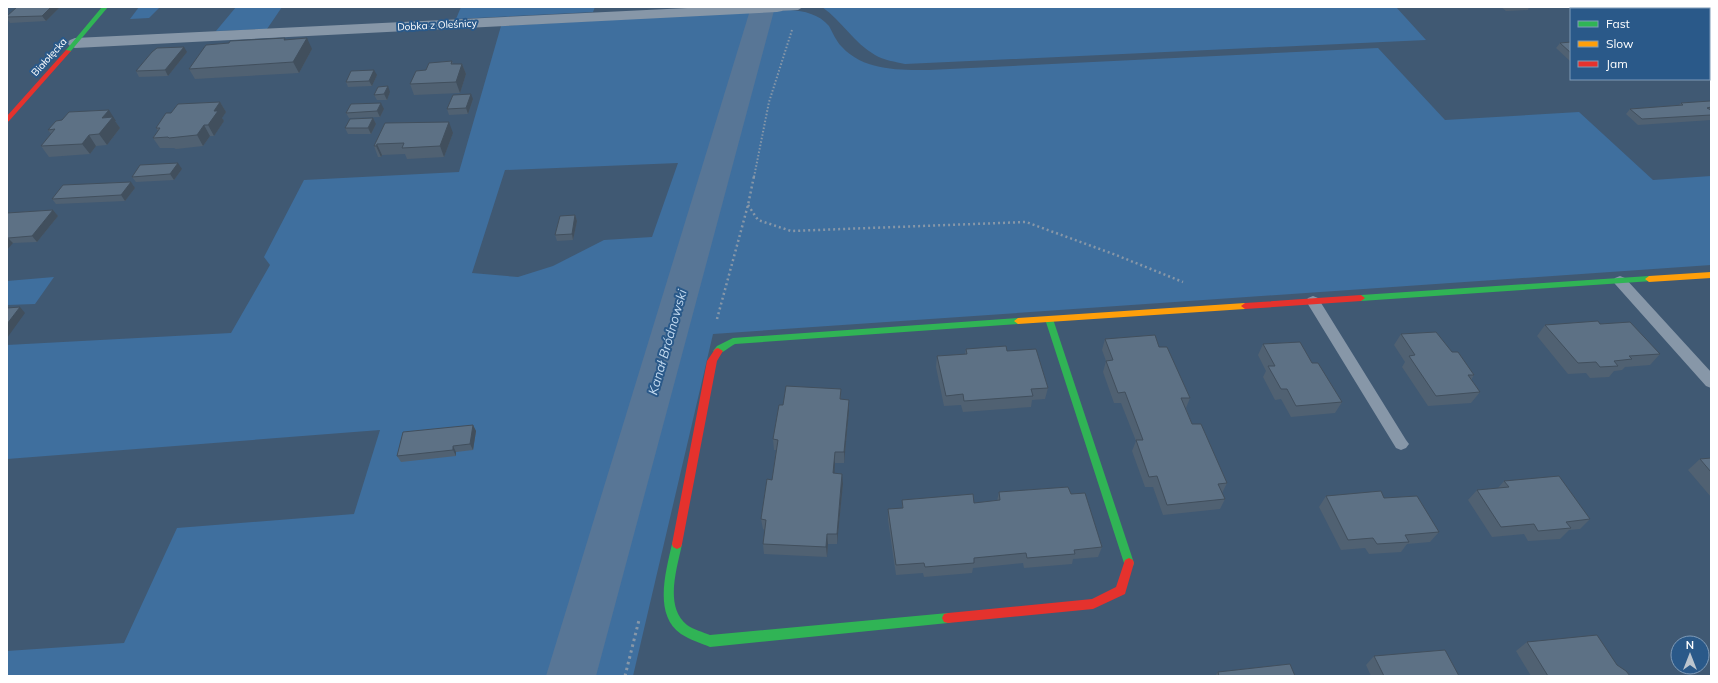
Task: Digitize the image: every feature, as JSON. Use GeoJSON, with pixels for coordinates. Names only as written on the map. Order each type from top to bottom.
{"type":"FeatureCollection","features":[{"type":"Feature","properties":{"kind":"street","name":"Białołęcka"},"geometry":{"type":"LineString","coordinates":[[7,120],[105,7]]}},
{"type":"Feature","properties":{"kind":"street","name":"Dobka z Oleśnicy"},"geometry":{"type":"LineString","coordinates":[[75,43],[777,8]]}},
{"type":"Feature","properties":{"kind":"street"},"geometry":{"type":"LineString","coordinates":[[1049,319],[1129,562],[1121,590],[1093,604],[710,641],[682,628],[671,612],[668,589],[712,361],[720,348],[733,341],[1049,319],[1313,301],[1711,275]]}},
{"type":"Feature","properties":{"kind":"lane","name":"Dobka z Oleśnicy"},"geometry":{"type":"LineString","coordinates":[[777,8],[796,7]]}},
{"type":"Feature","properties":{"kind":"lane"},"geometry":{"type":"LineString","coordinates":[[1620,281],[1711,382]]}},
{"type":"Feature","properties":{"kind":"lane"},"geometry":{"type":"LineString","coordinates":[[1313,301],[1401,444]]}},
{"type":"Feature","properties":{"kind":"path"},"geometry":{"type":"LineString","coordinates":[[733,341],[715,325],[748,205],[769,102],[795,19],[796,7]]}},
{"type":"Feature","properties":{"kind":"path"},"geometry":{"type":"LineString","coordinates":[[748,205],[758,220],[791,231],[1026,222],[1116,255],[1189,285]]}},
{"type":"Feature","properties":{"kind":"shaded area"},"geometry":{"type":"Polygon","coordinates":[[[139,7],[160,7],[149,18],[130,19],[139,7]]]}},
{"type":"Feature","properties":{"kind":"shaded area"},"geometry":{"type":"Polygon","coordinates":[[[236,7],[282,7],[267,29],[216,31],[236,7]]]}},
{"type":"Feature","properties":{"kind":"shaded area"},"geometry":{"type":"Polygon","coordinates":[[[461,7],[595,7],[593,12],[456,19],[461,7]]]}},
{"type":"Feature","properties":{"kind":"shaded area"},"geometry":{"type":"Polygon","coordinates":[[[822,7],[1396,7],[1426,40],[905,64],[890,61],[875,55],[854,38],[822,7]]]}},
{"type":"Feature","properties":{"kind":"shaded area"},"geometry":{"type":"Polygon","coordinates":[[[795,10],[816,16],[825,22],[842,47],[861,61],[883,68],[906,70],[1378,48],[1445,120],[1579,112],[1653,180],[1711,176],[1711,265],[713,334],[633,676],[7,676],[7,651],[124,643],[177,528],[354,514],[380,430],[7,459],[7,345],[231,333],[270,265],[264,257],[304,180],[459,172],[501,26],[795,10]],[[678,163],[505,170],[472,273],[518,277],[553,266],[604,240],[652,237],[678,163]]]}},
{"type":"Feature","properties":{"kind":"shaded area"},"geometry":{"type":"Polygon","coordinates":[[[54,277],[35,304],[7,305],[7,281],[54,277]]]}},
{"type":"Feature","properties":{"kind":"building"},"geometry":{"type":"Polygon","coordinates":[[[17,7],[51,7],[42,16],[7,17],[17,7]]]}},
{"type":"Feature","properties":{"kind":"building"},"geometry":{"type":"Polygon","coordinates":[[[285,38],[284,40],[307,38],[293,62],[189,69],[206,45],[229,43],[230,41],[285,38]]]}},
{"type":"Feature","properties":{"kind":"building"},"geometry":{"type":"Polygon","coordinates":[[[1570,42],[1570,52],[1560,43],[1570,42]]]}},
{"type":"Feature","properties":{"kind":"building"},"geometry":{"type":"Polygon","coordinates":[[[184,47],[165,70],[136,71],[157,48],[184,47]]]}},
{"type":"Feature","properties":{"kind":"building"},"geometry":{"type":"Polygon","coordinates":[[[452,61],[451,64],[462,64],[456,82],[410,84],[416,71],[426,70],[429,63],[452,61]]]}},
{"type":"Feature","properties":{"kind":"building"},"geometry":{"type":"Polygon","coordinates":[[[374,70],[369,81],[346,82],[351,71],[374,70]]]}},
{"type":"Feature","properties":{"kind":"building"},"geometry":{"type":"Polygon","coordinates":[[[388,86],[384,94],[374,95],[378,87],[388,86]]]}},
{"type":"Feature","properties":{"kind":"building"},"geometry":{"type":"Polygon","coordinates":[[[471,94],[466,108],[447,109],[453,95],[471,94]]]}},
{"type":"Feature","properties":{"kind":"building"},"geometry":{"type":"Polygon","coordinates":[[[1710,101],[1711,107],[1707,108],[1711,110],[1711,115],[1642,119],[1630,109],[1683,105],[1681,103],[1710,101]]]}},
{"type":"Feature","properties":{"kind":"building"},"geometry":{"type":"Polygon","coordinates":[[[220,102],[214,111],[218,111],[208,125],[204,125],[197,135],[153,138],[160,128],[156,128],[166,113],[171,113],[178,104],[220,102]]]}},
{"type":"Feature","properties":{"kind":"building"},"geometry":{"type":"Polygon","coordinates":[[[381,103],[377,111],[346,113],[351,104],[381,103]]]}},
{"type":"Feature","properties":{"kind":"building"},"geometry":{"type":"Polygon","coordinates":[[[109,110],[102,118],[113,117],[99,134],[89,135],[82,144],[41,146],[55,129],[48,130],[56,121],[62,120],[69,112],[109,110]]]}},
{"type":"Feature","properties":{"kind":"building"},"geometry":{"type":"Polygon","coordinates":[[[373,118],[368,128],[345,128],[350,119],[373,118]]]}},
{"type":"Feature","properties":{"kind":"building"},"geometry":{"type":"Polygon","coordinates":[[[449,122],[440,146],[402,148],[404,143],[377,144],[374,146],[385,123],[449,122]]]}},
{"type":"Feature","properties":{"kind":"building"},"geometry":{"type":"Polygon","coordinates":[[[178,163],[170,174],[132,177],[140,165],[178,163]]]}},
{"type":"Feature","properties":{"kind":"building"},"geometry":{"type":"Polygon","coordinates":[[[131,182],[121,195],[52,199],[63,185],[131,182]]]}},
{"type":"Feature","properties":{"kind":"building"},"geometry":{"type":"Polygon","coordinates":[[[53,210],[32,236],[7,239],[7,213],[53,210]]]}},
{"type":"Feature","properties":{"kind":"building"},"geometry":{"type":"Polygon","coordinates":[[[575,215],[572,234],[555,235],[560,216],[575,215]]]}},
{"type":"Feature","properties":{"kind":"building"},"geometry":{"type":"Polygon","coordinates":[[[20,307],[7,324],[7,308],[20,307]]]}},
{"type":"Feature","properties":{"kind":"building"},"geometry":{"type":"Polygon","coordinates":[[[1598,321],[1600,324],[1630,322],[1660,354],[1629,356],[1632,359],[1614,361],[1618,366],[1600,367],[1596,362],[1578,363],[1545,325],[1598,321]]]}},
{"type":"Feature","properties":{"kind":"building"},"geometry":{"type":"Polygon","coordinates":[[[1436,332],[1452,352],[1458,352],[1474,375],[1468,375],[1480,392],[1436,396],[1409,356],[1415,355],[1401,334],[1436,332]]]}},
{"type":"Feature","properties":{"kind":"building"},"geometry":{"type":"Polygon","coordinates":[[[1155,335],[1159,347],[1167,347],[1190,398],[1181,398],[1192,424],[1201,424],[1227,483],[1218,484],[1225,499],[1167,505],[1157,476],[1149,477],[1136,440],[1143,440],[1125,392],[1118,393],[1106,361],[1113,360],[1105,339],[1155,335]]]}},
{"type":"Feature","properties":{"kind":"building"},"geometry":{"type":"Polygon","coordinates":[[[1300,342],[1312,363],[1318,363],[1342,402],[1296,406],[1287,389],[1281,389],[1268,366],[1275,366],[1263,344],[1300,342]]]}},
{"type":"Feature","properties":{"kind":"building"},"geometry":{"type":"Polygon","coordinates":[[[1006,346],[1007,351],[1036,349],[1048,388],[1031,389],[1033,396],[964,401],[963,394],[946,396],[937,356],[967,354],[966,349],[1006,346]]]}},
{"type":"Feature","properties":{"kind":"building"},"geometry":{"type":"Polygon","coordinates":[[[786,386],[841,389],[840,399],[849,400],[844,452],[835,452],[833,473],[842,474],[837,534],[827,534],[826,547],[763,544],[766,520],[761,519],[767,479],[772,480],[778,440],[773,439],[779,405],[783,405],[786,386]]]}},
{"type":"Feature","properties":{"kind":"building"},"geometry":{"type":"Polygon","coordinates":[[[473,425],[470,444],[453,446],[453,450],[397,456],[403,432],[473,425]]]}},
{"type":"Feature","properties":{"kind":"building"},"geometry":{"type":"Polygon","coordinates":[[[1711,458],[1711,472],[1700,459],[1711,458]]]}},
{"type":"Feature","properties":{"kind":"building"},"geometry":{"type":"Polygon","coordinates":[[[1559,476],[1590,519],[1566,522],[1571,528],[1538,531],[1534,524],[1501,527],[1477,490],[1509,487],[1504,481],[1559,476]]]}},
{"type":"Feature","properties":{"kind":"building"},"geometry":{"type":"Polygon","coordinates":[[[1068,487],[1071,494],[1085,493],[1102,547],[1074,550],[1075,554],[1027,558],[1026,553],[974,558],[974,563],[925,567],[924,563],[896,565],[888,509],[903,508],[902,500],[973,494],[974,503],[1000,500],[999,492],[1068,487]]]}},
{"type":"Feature","properties":{"kind":"building"},"geometry":{"type":"Polygon","coordinates":[[[1381,491],[1384,498],[1417,496],[1439,532],[1405,535],[1409,542],[1377,544],[1373,538],[1348,540],[1326,496],[1381,491]]]}},
{"type":"Feature","properties":{"kind":"building"},"geometry":{"type":"Polygon","coordinates":[[[1597,635],[1617,665],[1626,671],[1630,676],[1548,676],[1527,642],[1597,635]]]}},
{"type":"Feature","properties":{"kind":"building"},"geometry":{"type":"Polygon","coordinates":[[[1445,650],[1459,676],[1384,676],[1374,656],[1445,650]]]}},
{"type":"Feature","properties":{"kind":"building"},"geometry":{"type":"Polygon","coordinates":[[[1290,664],[1295,676],[1219,676],[1218,672],[1290,664]]]}},
{"type":"Feature","properties":{"kind":"waterway","name":"Kanał Bródnowski"},"geometry":{"type":"LineString","coordinates":[[571,676],[763,7]]}},
{"type":"Feature","properties":{"kind":"traffic: fast"},"geometry":{"type":"LineString","coordinates":[[68,51],[105,7]]}},
{"type":"Feature","properties":{"kind":"traffic: fast"},"geometry":{"type":"LineString","coordinates":[[1361,298],[1649,279]]}},
{"type":"Feature","properties":{"kind":"traffic: fast"},"geometry":{"type":"LineString","coordinates":[[1049,319],[1129,563]]}},
{"type":"Feature","properties":{"kind":"traffic: fast"},"geometry":{"type":"LineString","coordinates":[[718,351],[720,348],[733,341],[1018,321]]}},
{"type":"Feature","properties":{"kind":"traffic: fast"},"geometry":{"type":"LineString","coordinates":[[677,544],[670,576],[669,599],[671,610],[675,619],[682,628],[691,634],[710,641],[948,618]]}},
{"type":"Feature","properties":{"kind":"traffic: slow"},"geometry":{"type":"LineString","coordinates":[[1649,279],[1711,275]]}},
{"type":"Feature","properties":{"kind":"traffic: slow"},"geometry":{"type":"LineString","coordinates":[[1018,321],[1245,306]]}},
{"type":"Feature","properties":{"kind":"traffic: jam"},"geometry":{"type":"LineString","coordinates":[[7,120],[68,51]]}},
{"type":"Feature","properties":{"kind":"traffic: jam"},"geometry":{"type":"LineString","coordinates":[[1245,306],[1361,298]]}},
{"type":"Feature","properties":{"kind":"traffic: jam"},"geometry":{"type":"LineString","coordinates":[[677,544],[712,361],[718,351]]}},
{"type":"Feature","properties":{"kind":"traffic: jam"},"geometry":{"type":"LineString","coordinates":[[948,618],[1093,604],[1121,590],[1129,563]]}}]}
